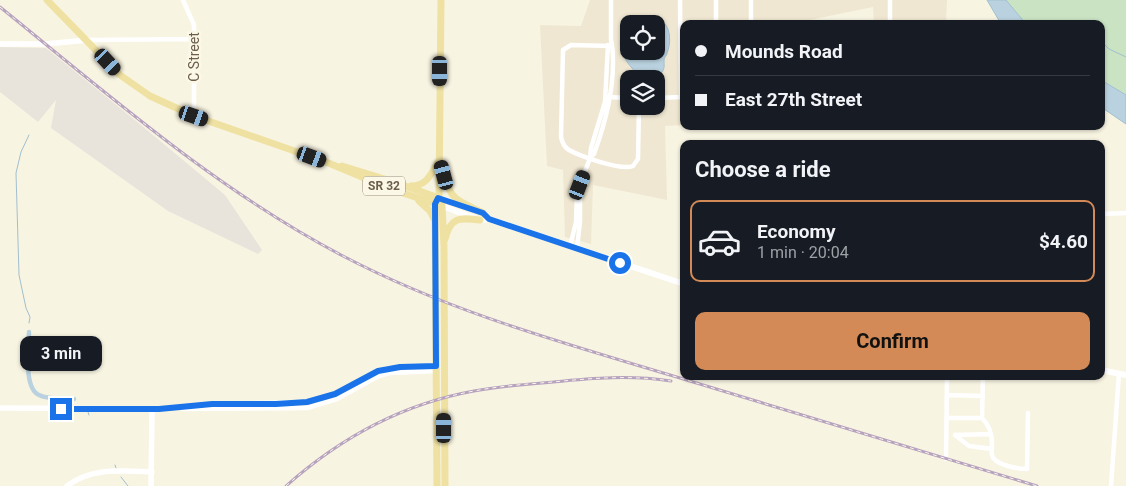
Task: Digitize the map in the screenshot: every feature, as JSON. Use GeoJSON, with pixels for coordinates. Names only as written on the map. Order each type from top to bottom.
{"type":"FeatureCollection","features":[{"type":"Feature","properties":{"kind":"main road","name":"SR 32"},"geometry":{"type":"LineString","coordinates":[[47,0],[120,75],[138,89],[164,103],[194,116],[439,203]]}},
{"type":"Feature","properties":{"kind":"main road"},"geometry":{"type":"LineString","coordinates":[[441,0],[440,160],[436,230],[444,486]]}},
{"type":"Feature","properties":{"kind":"main road","name":"SR 32"},"geometry":{"type":"LineString","coordinates":[[406,190],[426,182],[440,160]]}},
{"type":"Feature","properties":{"kind":"main road"},"geometry":{"type":"LineString","coordinates":[[440,160],[447,188],[452,196],[482,216]]}},
{"type":"Feature","properties":{"kind":"main road"},"geometry":{"type":"LineString","coordinates":[[406,190],[432,214],[436,230]]}},
{"type":"Feature","properties":{"kind":"main road"},"geometry":{"type":"LineString","coordinates":[[439,203],[680,283]]}},
{"type":"Feature","properties":{"kind":"main road"},"geometry":{"type":"LineString","coordinates":[[437,486],[444,246],[439,203]]}},
{"type":"Feature","properties":{"kind":"main road"},"geometry":{"type":"LineString","coordinates":[[444,246],[448,228],[454,221],[482,216]]}},
{"type":"Feature","properties":{"kind":"main road"},"geometry":{"type":"LineString","coordinates":[[1105,371],[1123,374]]}},
{"type":"Feature","properties":{"kind":"street","name":"C Street"},"geometry":{"type":"LineString","coordinates":[[183,0],[194,25],[194,116]]}},
{"type":"Feature","properties":{"kind":"street"},"geometry":{"type":"LineString","coordinates":[[574,248],[576,200],[590,158],[594,154],[603,128],[608,97],[611,0]]}},
{"type":"Feature","properties":{"kind":"street"},"geometry":{"type":"LineString","coordinates":[[680,0],[680,20]]}},
{"type":"Feature","properties":{"kind":"street"},"geometry":{"type":"LineString","coordinates":[[716,0],[716,20]]}},
{"type":"Feature","properties":{"kind":"street"},"geometry":{"type":"LineString","coordinates":[[751,0],[751,20]]}},
{"type":"Feature","properties":{"kind":"street"},"geometry":{"type":"LineString","coordinates":[[890,0],[890,20]]}},
{"type":"Feature","properties":{"kind":"street"},"geometry":{"type":"LineString","coordinates":[[0,44],[45,44],[88,40],[194,39]]}},
{"type":"Feature","properties":{"kind":"street"},"geometry":{"type":"LineString","coordinates":[[610,46],[571,45],[565,48],[562,54],[562,141],[569,150],[590,158],[629,168],[638,159],[639,115]]}},
{"type":"Feature","properties":{"kind":"street"},"geometry":{"type":"LineString","coordinates":[[608,97],[620,98]]}},
{"type":"Feature","properties":{"kind":"street"},"geometry":{"type":"LineString","coordinates":[[665,98],[680,97]]}},
{"type":"Feature","properties":{"kind":"street"},"geometry":{"type":"LineString","coordinates":[[1105,214],[1126,214]]}},
{"type":"Feature","properties":{"kind":"street"},"geometry":{"type":"LineString","coordinates":[[0,408],[159,409],[212,404],[307,402],[335,394],[383,370],[400,367],[440,369]]}},
{"type":"Feature","properties":{"kind":"street"},"geometry":{"type":"LineString","coordinates":[[1111,486],[1123,374]]}},
{"type":"Feature","properties":{"kind":"street"},"geometry":{"type":"LineString","coordinates":[[946,459],[947,380]]}},
{"type":"Feature","properties":{"kind":"street"},"geometry":{"type":"LineString","coordinates":[[982,418],[984,380]]}},
{"type":"Feature","properties":{"kind":"street"},"geometry":{"type":"LineString","coordinates":[[947,395],[983,396]]}},
{"type":"Feature","properties":{"kind":"street"},"geometry":{"type":"LineString","coordinates":[[152,409],[152,486]]}},
{"type":"Feature","properties":{"kind":"street"},"geometry":{"type":"LineString","coordinates":[[947,418],[982,418],[987,423],[991,434],[992,457],[994,460],[1018,469],[1027,469],[1028,413]]}},
{"type":"Feature","properties":{"kind":"street"},"geometry":{"type":"LineString","coordinates":[[991,434],[955,435],[969,446],[992,449]]}},
{"type":"Feature","properties":{"kind":"street"},"geometry":{"type":"LineString","coordinates":[[67,486],[79,478],[98,472],[152,472]]}},
{"type":"Feature","properties":{"kind":"shaded area"},"geometry":{"type":"Polygon","coordinates":[[[590,0],[947,0],[946,20],[874,20],[873,7],[810,20],[680,20],[680,125],[665,126],[667,200],[593,185],[591,244],[565,237],[563,170],[547,166],[540,25],[581,26],[590,0]]]}},
{"type":"Feature","properties":{"kind":"shaded area"},"geometry":{"type":"Polygon","coordinates":[[[0,47],[46,48],[225,195],[262,250],[258,254],[168,211],[51,128],[56,100],[38,122],[0,92],[0,47]]]}},
{"type":"Feature","properties":{"kind":"green space"},"geometry":{"type":"Polygon","coordinates":[[[1006,0],[1126,0],[1126,95],[1105,82],[1105,20],[1023,20],[1006,0]]]}},
{"type":"Feature","properties":{"kind":"water"},"geometry":{"type":"Polygon","coordinates":[[[987,0],[1006,0],[1023,20],[999,20],[987,0]]]}},
{"type":"Feature","properties":{"kind":"water"},"geometry":{"type":"Polygon","coordinates":[[[665,24],[670,36],[665,57],[665,24]]]}},
{"type":"Feature","properties":{"kind":"water"},"geometry":{"type":"Polygon","coordinates":[[[626,60],[664,60],[664,69],[634,70],[626,60]]]}},
{"type":"Feature","properties":{"kind":"water"},"geometry":{"type":"Polygon","coordinates":[[[1105,82],[1126,95],[1126,124],[1105,110],[1105,82]]]}},
{"type":"Feature","properties":{"kind":"waterway"},"geometry":{"type":"LineString","coordinates":[[1105,45],[1126,57]]}},
{"type":"Feature","properties":{"kind":"waterway"},"geometry":{"type":"LineString","coordinates":[[29,135],[21,152],[16,173],[19,275],[26,308],[30,317],[29,323]]}},
{"type":"Feature","properties":{"kind":"waterway"},"geometry":{"type":"LineString","coordinates":[[29,332],[28,366],[34,391],[47,398],[74,399]]}},
{"type":"Feature","properties":{"kind":"waterway"},"geometry":{"type":"LineString","coordinates":[[121,477],[128,486]]}},
{"type":"Feature","properties":{"kind":"railway"},"geometry":{"type":"LineString","coordinates":[[0,7],[165,140],[208,172],[252,202],[343,256],[383,276],[463,309],[545,337],[680,378]]}},
{"type":"Feature","properties":{"kind":"railway"},"geometry":{"type":"LineString","coordinates":[[286,486],[328,453],[373,425],[397,414],[447,397],[523,384],[583,379],[627,378],[671,381]]}},
{"type":"Feature","properties":{"kind":"railway"},"geometry":{"type":"LineString","coordinates":[[687,380],[1037,486]]}},
{"type":"Feature","properties":{"kind":"route"},"geometry":{"type":"LineString","coordinates":[[61,409],[159,409],[212,404],[294,404],[335,394],[378,371],[388,368],[436,366],[435,204],[438,198],[483,213],[489,219],[620,263]]}}]}
